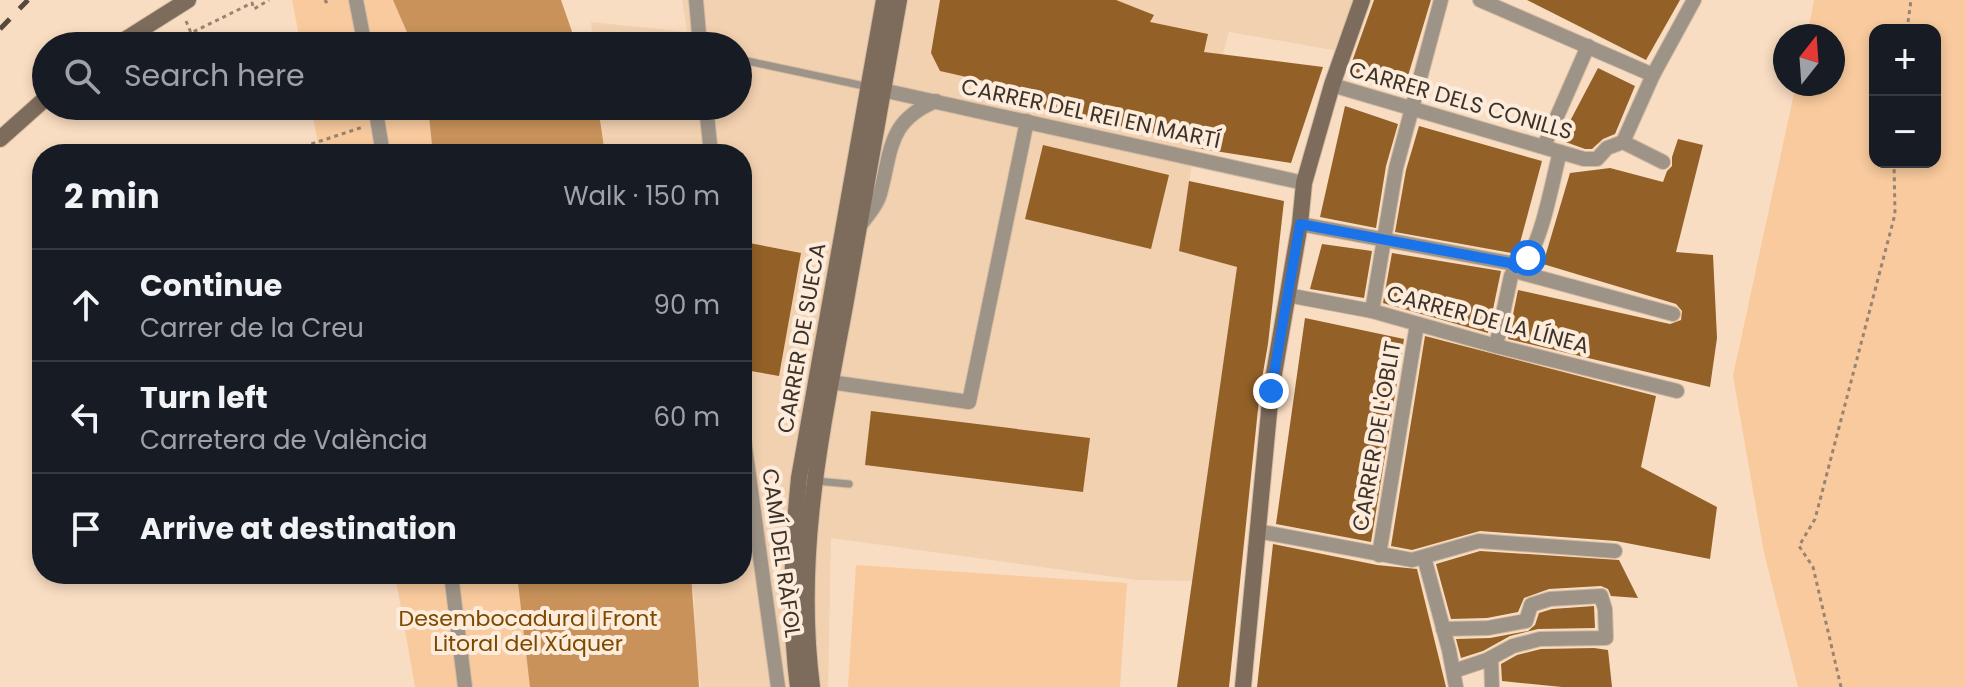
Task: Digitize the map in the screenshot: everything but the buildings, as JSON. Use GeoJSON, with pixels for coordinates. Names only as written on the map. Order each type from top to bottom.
{"type":"FeatureCollection","features":[{"type":"Feature","properties":{"kind":"street"},"geometry":{"type":"LineString","coordinates":[[356,0],[362,32]]}},
{"type":"Feature","properties":{"kind":"street"},"geometry":{"type":"LineString","coordinates":[[696,0],[699,32]]}},
{"type":"Feature","properties":{"kind":"street","name":"CARRER DE SUECA"},"geometry":{"type":"LineString","coordinates":[[798,687],[792,579],[793,535],[830,382],[859,227],[884,0]]}},
{"type":"Feature","properties":{"kind":"street","name":"CARRER DE SUECA"},"geometry":{"type":"LineString","coordinates":[[812,687],[806,566],[809,517],[806,480],[876,88],[899,0]]}},
{"type":"Feature","properties":{"kind":"street"},"geometry":{"type":"LineString","coordinates":[[1243,687],[1271,391],[1300,224],[1304,183],[1332,85],[1362,0]]}},
{"type":"Feature","properties":{"kind":"street"},"geometry":{"type":"LineString","coordinates":[[1372,311],[1382,239],[1411,107],[1441,0]]}},
{"type":"Feature","properties":{"kind":"street"},"geometry":{"type":"LineString","coordinates":[[1480,0],[1517,7],[1588,46],[1653,75]]}},
{"type":"Feature","properties":{"kind":"street"},"geometry":{"type":"LineString","coordinates":[[1663,162],[1623,142],[1653,75],[1694,0]]}},
{"type":"Feature","properties":{"kind":"street"},"geometry":{"type":"LineString","coordinates":[[137,32],[184,2]]}},
{"type":"Feature","properties":{"kind":"street"},"geometry":{"type":"LineString","coordinates":[[1544,146],[1588,46]]}},
{"type":"Feature","properties":{"kind":"street","name":"CARRER DELS CONILLS"},"geometry":{"type":"LineString","coordinates":[[1332,85],[1584,159],[1597,159],[1607,148],[1623,142]]}},
{"type":"Feature","properties":{"kind":"street","name":"CARRER DEL REI EN MARTÍ"},"geometry":{"type":"LineString","coordinates":[[876,88],[1304,183]]}},
{"type":"Feature","properties":{"kind":"street"},"geometry":{"type":"LineString","coordinates":[[859,227],[879,197],[885,164],[902,124],[915,112],[936,101]]}},
{"type":"Feature","properties":{"kind":"street"},"geometry":{"type":"LineString","coordinates":[[0,139],[32,110]]}},
{"type":"Feature","properties":{"kind":"street"},"geometry":{"type":"LineString","coordinates":[[707,120],[710,144]]}},
{"type":"Feature","properties":{"kind":"street"},"geometry":{"type":"LineString","coordinates":[[830,382],[969,402],[1027,121]]}},
{"type":"Feature","properties":{"kind":"street"},"geometry":{"type":"LineString","coordinates":[[378,122],[381,144]]}},
{"type":"Feature","properties":{"kind":"street"},"geometry":{"type":"LineString","coordinates":[[1496,346],[1511,276],[1528,258],[1536,238],[1560,152]]}},
{"type":"Feature","properties":{"kind":"street"},"geometry":{"type":"LineString","coordinates":[[1300,224],[1510,263],[1522,273],[1673,314]]}},
{"type":"Feature","properties":{"kind":"street","name":"CARRER DE LA LÍNEA"},"geometry":{"type":"LineString","coordinates":[[1287,295],[1372,311],[1677,391]]}},
{"type":"Feature","properties":{"kind":"street","name":"CARRER DE L'OBLIT"},"geometry":{"type":"LineString","coordinates":[[1379,555],[1417,324]]}},
{"type":"Feature","properties":{"kind":"street","name":"CAMÍ DEL RÀFOL"},"geometry":{"type":"LineString","coordinates":[[752,498],[778,687]]}},
{"type":"Feature","properties":{"kind":"street"},"geometry":{"type":"LineString","coordinates":[[1257,531],[1412,560],[1479,541],[1615,551]]}},
{"type":"Feature","properties":{"kind":"street"},"geometry":{"type":"LineString","coordinates":[[1424,557],[1456,687]]}},
{"type":"Feature","properties":{"kind":"street"},"geometry":{"type":"LineString","coordinates":[[452,584],[465,687]]}},
{"type":"Feature","properties":{"kind":"street"},"geometry":{"type":"LineString","coordinates":[[1443,629],[1488,628],[1526,621],[1531,605],[1550,599],[1601,596],[1605,609],[1606,638],[1540,639],[1513,646],[1491,658],[1454,671]]}},
{"type":"Feature","properties":{"kind":"street"},"geometry":{"type":"LineString","coordinates":[[1491,658],[1492,687]]}},
{"type":"Feature","properties":{"kind":"lane"},"geometry":{"type":"LineString","coordinates":[[752,62],[876,88]]}},
{"type":"Feature","properties":{"kind":"lane"},"geometry":{"type":"LineString","coordinates":[[806,480],[849,484]]}},
{"type":"Feature","properties":{"kind":"path"},"geometry":{"type":"LineString","coordinates":[[193,32],[252,3],[254,9],[269,0]]}},
{"type":"Feature","properties":{"kind":"path"},"geometry":{"type":"LineString","coordinates":[[1908,24],[1911,0]]}},
{"type":"Feature","properties":{"kind":"path"},"geometry":{"type":"LineString","coordinates":[[184,2],[191,32]]}},
{"type":"Feature","properties":{"kind":"path"},"geometry":{"type":"LineString","coordinates":[[311,144],[378,122]]}},
{"type":"Feature","properties":{"kind":"path"},"geometry":{"type":"LineString","coordinates":[[1841,687],[1813,567],[1799,546],[1815,519],[1895,214],[1894,168]]}},
{"type":"Feature","properties":{"kind":"shaded area"},"geometry":{"type":"Polygon","coordinates":[[[393,0],[561,0],[572,32],[407,32],[393,0]]]}},
{"type":"Feature","properties":{"kind":"shaded area"},"geometry":{"type":"Polygon","coordinates":[[[682,0],[1372,0],[1350,53],[1229,32],[1192,163],[1179,250],[1237,267],[1192,581],[1137,580],[831,538],[828,687],[701,687],[695,658],[692,584],[752,584],[752,144],[604,144],[601,120],[752,120],[752,32],[687,32],[682,0]]]}},
{"type":"Feature","properties":{"kind":"shaded area"},"geometry":{"type":"Polygon","coordinates":[[[591,22],[687,32],[592,32],[591,22]]]}},
{"type":"Feature","properties":{"kind":"shaded area"},"geometry":{"type":"Polygon","coordinates":[[[429,120],[600,120],[604,144],[432,144],[429,120]]]}},
{"type":"Feature","properties":{"kind":"shaded area"},"geometry":{"type":"Polygon","coordinates":[[[518,584],[692,584],[699,687],[530,687],[518,584]]]}},
{"type":"Feature","properties":{"kind":"green space"},"geometry":{"type":"Polygon","coordinates":[[[292,0],[536,0],[542,32],[298,32],[292,0]]]}},
{"type":"Feature","properties":{"kind":"green space"},"geometry":{"type":"Polygon","coordinates":[[[1814,0],[1965,0],[1965,687],[1798,687],[1764,553],[1733,376],[1793,96],[1845,96],[1845,24],[1809,24],[1814,0]]]}},
{"type":"Feature","properties":{"kind":"green space"},"geometry":{"type":"Polygon","coordinates":[[[314,120],[558,120],[562,144],[318,144],[314,120]]]}},
{"type":"Feature","properties":{"kind":"green space"},"geometry":{"type":"Polygon","coordinates":[[[856,565],[1127,583],[1120,687],[848,687],[856,565]]]}},
{"type":"Feature","properties":{"kind":"green space","name":"Desembocadura i Front Litoral del Xúquer"},"geometry":{"type":"Polygon","coordinates":[[[397,584],[643,584],[661,687],[415,687],[397,584]]]}},
{"type":"Feature","properties":{"kind":"railway"},"geometry":{"type":"LineString","coordinates":[[0,29],[28,0]]}},
{"type":"Feature","properties":{"kind":"route"},"geometry":{"type":"LineString","coordinates":[[1271,391],[1300,224],[1510,263],[1516,268],[1528,258]]}}]}
